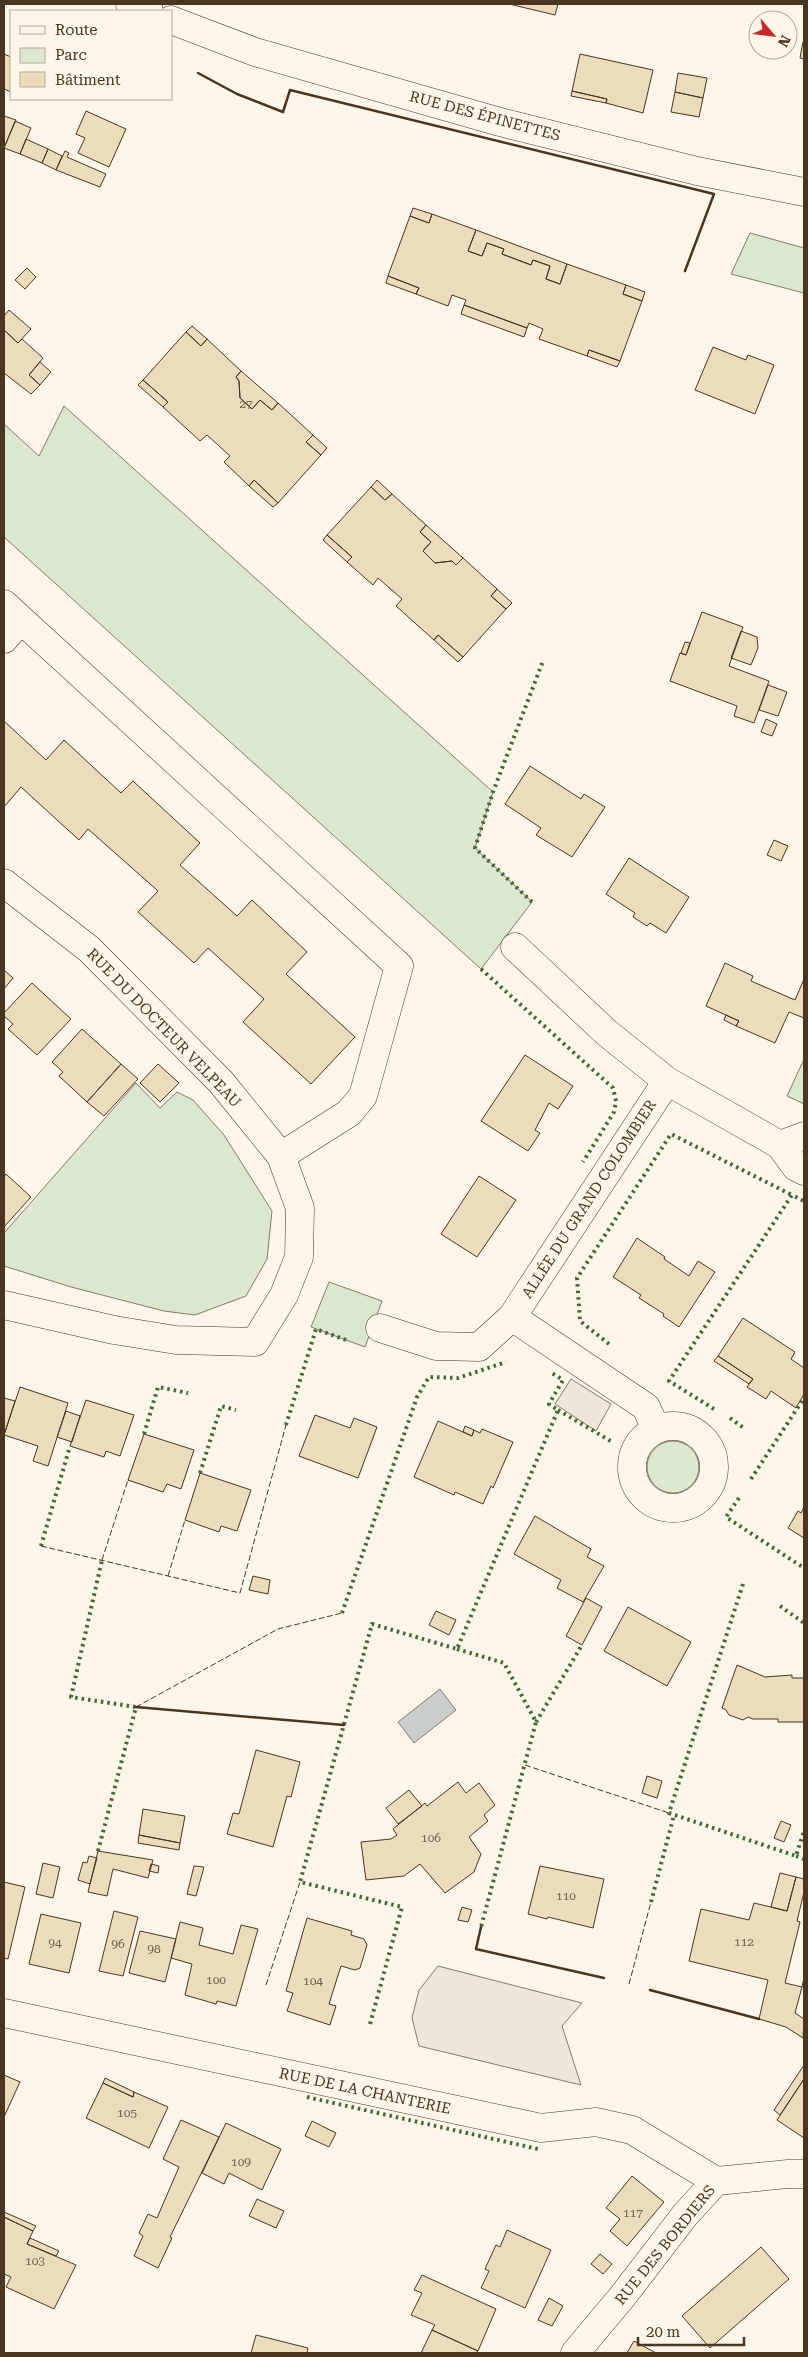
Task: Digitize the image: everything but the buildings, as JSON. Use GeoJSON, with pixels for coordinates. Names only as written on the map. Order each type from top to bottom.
{"type":"FeatureCollection","features":[{"type":"Feature","properties":{"kind":"street"},"geometry":{"type":"LineString","coordinates":[[130,4],[146,10]]}},
{"type":"Feature","properties":{"kind":"street","name":"RUE DES ÉPINETTES"},"geometry":{"type":"LineString","coordinates":[[172,20],[255,52],[500,122],[697,171],[804,192]]}},
{"type":"Feature","properties":{"kind":"street"},"geometry":{"type":"LineString","coordinates":[[10,621],[399,966],[362,1096],[349,1113],[281,1156]]}},
{"type":"Feature","properties":{"kind":"street","name":"RUE DU DOCTEUR VELPEAU"},"geometry":{"type":"LineString","coordinates":[[4,883],[88,948],[221,1082],[281,1156],[300,1208],[299,1257],[284,1295],[254,1342],[176,1340],[114,1330],[4,1305]]}},
{"type":"Feature","properties":{"kind":"street"},"geometry":{"type":"LineString","coordinates":[[515,947],[607,1033],[667,1081],[792,1140],[796,1167],[804,1171]]}},
{"type":"Feature","properties":{"kind":"street","name":"ALLÉE DU GRAND COLOMBIER"},"geometry":{"type":"LineString","coordinates":[[380,1328],[436,1346],[479,1347],[512,1317],[667,1081]]}},
{"type":"Feature","properties":{"kind":"street"},"geometry":{"type":"LineString","coordinates":[[512,1317],[646,1407],[656,1429]]}},
{"type":"Feature","properties":{"kind":"street","name":"RUE DE LA CHANTERIE"},"geometry":{"type":"LineString","coordinates":[[4,2012],[541,2128],[596,2122],[632,2130],[672,2152],[716,2181]]}},
{"type":"Feature","properties":{"kind":"street","name":"RUE DES BORDIERS"},"geometry":{"type":"LineString","coordinates":[[575,2353],[622,2298],[686,2215],[716,2181],[804,2174]]}},
{"type":"Feature","properties":{"kind":"green space"},"geometry":{"type":"Polygon","coordinates":[[[750,233],[804,248],[804,293],[731,274],[750,233]]]}},
{"type":"Feature","properties":{"kind":"green space"},"geometry":{"type":"Polygon","coordinates":[[[64,406],[493,792],[475,848],[532,902],[481,969],[4,537],[4,424],[39,456],[64,406]]]}},
{"type":"Feature","properties":{"kind":"green space"},"geometry":{"type":"Polygon","coordinates":[[[804,1059],[804,1104],[787,1096],[804,1059]]]}},
{"type":"Feature","properties":{"kind":"green space"},"geometry":{"type":"Polygon","coordinates":[[[136,1083],[160,1108],[177,1092],[193,1100],[224,1135],[272,1211],[267,1259],[246,1296],[195,1315],[164,1311],[71,1287],[4,1266],[4,1233],[136,1083]]]}},
{"type":"Feature","properties":{"kind":"green space"},"geometry":{"type":"Polygon","coordinates":[[[329,1282],[382,1301],[365,1347],[311,1327],[329,1282]]]}},
{"type":"Feature","properties":{"kind":"green space"},"geometry":{"type":"Polygon","coordinates":[[[673,1441],[683,1443],[691,1449],[697,1457],[699,1467],[697,1477],[691,1485],[683,1491],[673,1493],[663,1491],[655,1485],[649,1477],[647,1467],[649,1457],[655,1449],[663,1443],[673,1441]]]}},
{"type":"Feature","properties":{"kind":"shaded area"},"geometry":{"type":"Polygon","coordinates":[[[571,1379],[611,1404],[596,1431],[555,1404],[571,1379]]]}},
{"type":"Feature","properties":{"kind":"shaded area"},"geometry":{"type":"Polygon","coordinates":[[[440,1689],[456,1710],[414,1743],[398,1722],[440,1689]]]}},
{"type":"Feature","properties":{"kind":"shaded area"},"geometry":{"type":"Polygon","coordinates":[[[438,1966],[582,2003],[562,2026],[581,2085],[419,2046],[412,2018],[419,1990],[438,1966]]]}},
{"type":"Feature","properties":{"kind":"hedge"},"geometry":{"type":"LineString","coordinates":[[532,902],[475,848],[493,792],[543,661]]}},
{"type":"Feature","properties":{"kind":"hedge"},"geometry":{"type":"LineString","coordinates":[[481,969],[613,1088],[616,1101],[614,1112],[583,1162]]}},
{"type":"Feature","properties":{"kind":"hedge"},"geometry":{"type":"LineString","coordinates":[[609,1344],[580,1321],[577,1278],[671,1134],[792,1195]]}},
{"type":"Feature","properties":{"kind":"hedge"},"geometry":{"type":"LineString","coordinates":[[714,1409],[669,1381],[792,1195],[804,1201]]}},
{"type":"Feature","properties":{"kind":"hedge"},"geometry":{"type":"LineString","coordinates":[[286,1425],[316,1329],[346,1340]]}},
{"type":"Feature","properties":{"kind":"hedge"},"geometry":{"type":"LineString","coordinates":[[342,1613],[417,1397],[429,1377],[458,1378],[506,1362]]}},
{"type":"Feature","properties":{"kind":"hedge"},"geometry":{"type":"LineString","coordinates":[[370,2024],[402,1907],[300,1882],[372,1624],[457,1649],[558,1410],[549,1404],[563,1380],[552,1373]]}},
{"type":"Feature","properties":{"kind":"hedge"},"geometry":{"type":"LineString","coordinates":[[144,1434],[158,1387],[188,1393]]}},
{"type":"Feature","properties":{"kind":"hedge"},"geometry":{"type":"LineString","coordinates":[[751,1479],[804,1398]]}},
{"type":"Feature","properties":{"kind":"hedge"},"geometry":{"type":"LineString","coordinates":[[200,1473],[221,1406],[236,1410]]}},
{"type":"Feature","properties":{"kind":"hedge"},"geometry":{"type":"LineString","coordinates":[[558,1410],[614,1443]]}},
{"type":"Feature","properties":{"kind":"hedge"},"geometry":{"type":"LineString","coordinates":[[730,1418],[745,1429]]}},
{"type":"Feature","properties":{"kind":"hedge"},"geometry":{"type":"LineString","coordinates":[[41,1546],[70,1446]]}},
{"type":"Feature","properties":{"kind":"hedge"},"geometry":{"type":"LineString","coordinates":[[739,1498],[726,1517],[804,1568]]}},
{"type":"Feature","properties":{"kind":"hedge"},"geometry":{"type":"LineString","coordinates":[[98,1851],[136,1707],[71,1697],[102,1560]]}},
{"type":"Feature","properties":{"kind":"hedge"},"geometry":{"type":"LineString","coordinates":[[743,1584],[669,1813],[796,1856],[804,1831]]}},
{"type":"Feature","properties":{"kind":"hedge"},"geometry":{"type":"LineString","coordinates":[[780,1606],[804,1623]]}},
{"type":"Feature","properties":{"kind":"hedge"},"geometry":{"type":"LineString","coordinates":[[536,1722],[582,1645]]}},
{"type":"Feature","properties":{"kind":"hedge"},"geometry":{"type":"LineString","coordinates":[[457,1649],[504,1663],[536,1722],[481,1927]]}},
{"type":"Feature","properties":{"kind":"hedge"},"geometry":{"type":"LineString","coordinates":[[651,1902],[674,1815]]}},
{"type":"Feature","properties":{"kind":"hedge"},"geometry":{"type":"LineString","coordinates":[[796,1856],[804,1859]]}},
{"type":"Feature","properties":{"kind":"hedge"},"geometry":{"type":"LineString","coordinates":[[307,2097],[538,2149]]}},
{"type":"Feature","properties":{"kind":"fence"},"geometry":{"type":"LineString","coordinates":[[41,1546],[240,1593],[286,1425]]}},
{"type":"Feature","properties":{"kind":"fence"},"geometry":{"type":"LineString","coordinates":[[102,1560],[128,1480]]}},
{"type":"Feature","properties":{"kind":"fence"},"geometry":{"type":"LineString","coordinates":[[168,1576],[185,1520]]}},
{"type":"Feature","properties":{"kind":"fence"},"geometry":{"type":"LineString","coordinates":[[136,1707],[278,1629],[342,1613]]}},
{"type":"Feature","properties":{"kind":"fence"},"geometry":{"type":"LineString","coordinates":[[525,1765],[669,1813]]}},
{"type":"Feature","properties":{"kind":"fence"},"geometry":{"type":"LineString","coordinates":[[266,1985],[300,1882]]}},
{"type":"Feature","properties":{"kind":"fence"},"geometry":{"type":"LineString","coordinates":[[629,1984],[651,1902]]}},
{"type":"Feature","properties":{"kind":"fence"},"geometry":{"type":"LineString","coordinates":[[802,1987],[804,1977]]}},
{"type":"Feature","properties":{"kind":"wall"},"geometry":{"type":"LineString","coordinates":[[198,73],[237,94],[283,112],[290,90],[714,194],[685,271]]}},
{"type":"Feature","properties":{"kind":"wall"},"geometry":{"type":"LineString","coordinates":[[136,1707],[344,1725]]}},
{"type":"Feature","properties":{"kind":"wall"},"geometry":{"type":"LineString","coordinates":[[481,1927],[476,1949],[604,1978]]}},
{"type":"Feature","properties":{"kind":"wall"},"geometry":{"type":"LineString","coordinates":[[650,1990],[759,2019]]}}]}
